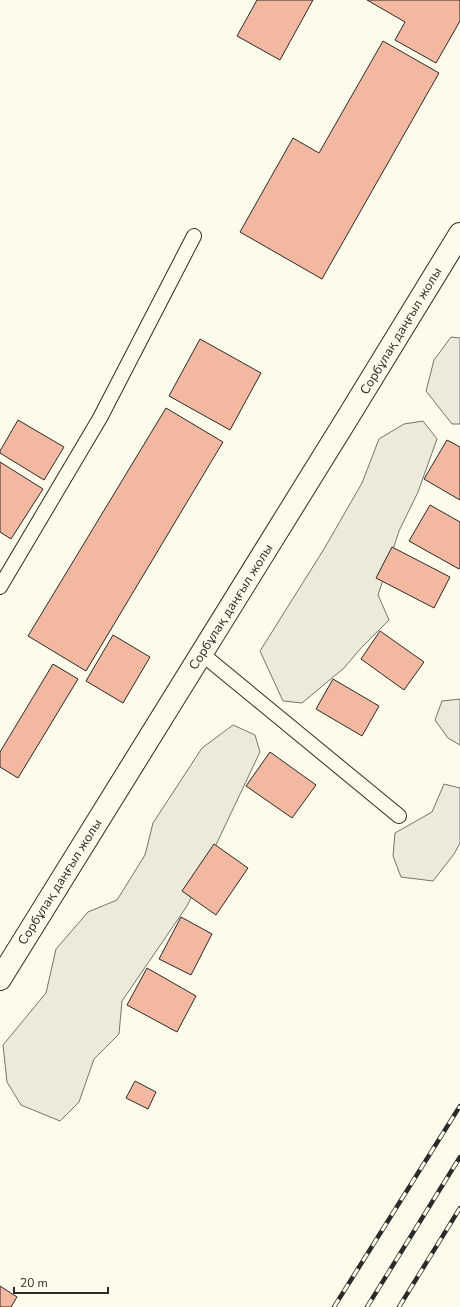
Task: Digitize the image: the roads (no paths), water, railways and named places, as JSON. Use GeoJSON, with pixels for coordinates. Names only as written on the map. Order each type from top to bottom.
{"type":"FeatureCollection","features":[{"type":"Feature","properties":{"kind":"main road","name":"Сорбұлақ даңғыл жолы"},"geometry":{"type":"LineString","coordinates":[[0,979],[460,234]]}},
{"type":"Feature","properties":{"kind":"lane"},"geometry":{"type":"LineString","coordinates":[[0,586],[100,418],[194,236]]}},
{"type":"Feature","properties":{"kind":"lane"},"geometry":{"type":"LineString","coordinates":[[202,654],[399,816]]}},
{"type":"Feature","properties":{"kind":"railway"},"geometry":{"type":"LineString","coordinates":[[334,1307],[460,1106]]}},
{"type":"Feature","properties":{"kind":"railway"},"geometry":{"type":"LineString","coordinates":[[367,1307],[460,1157]]}},
{"type":"Feature","properties":{"kind":"railway"},"geometry":{"type":"LineString","coordinates":[[399,1307],[460,1208]]}}]}
